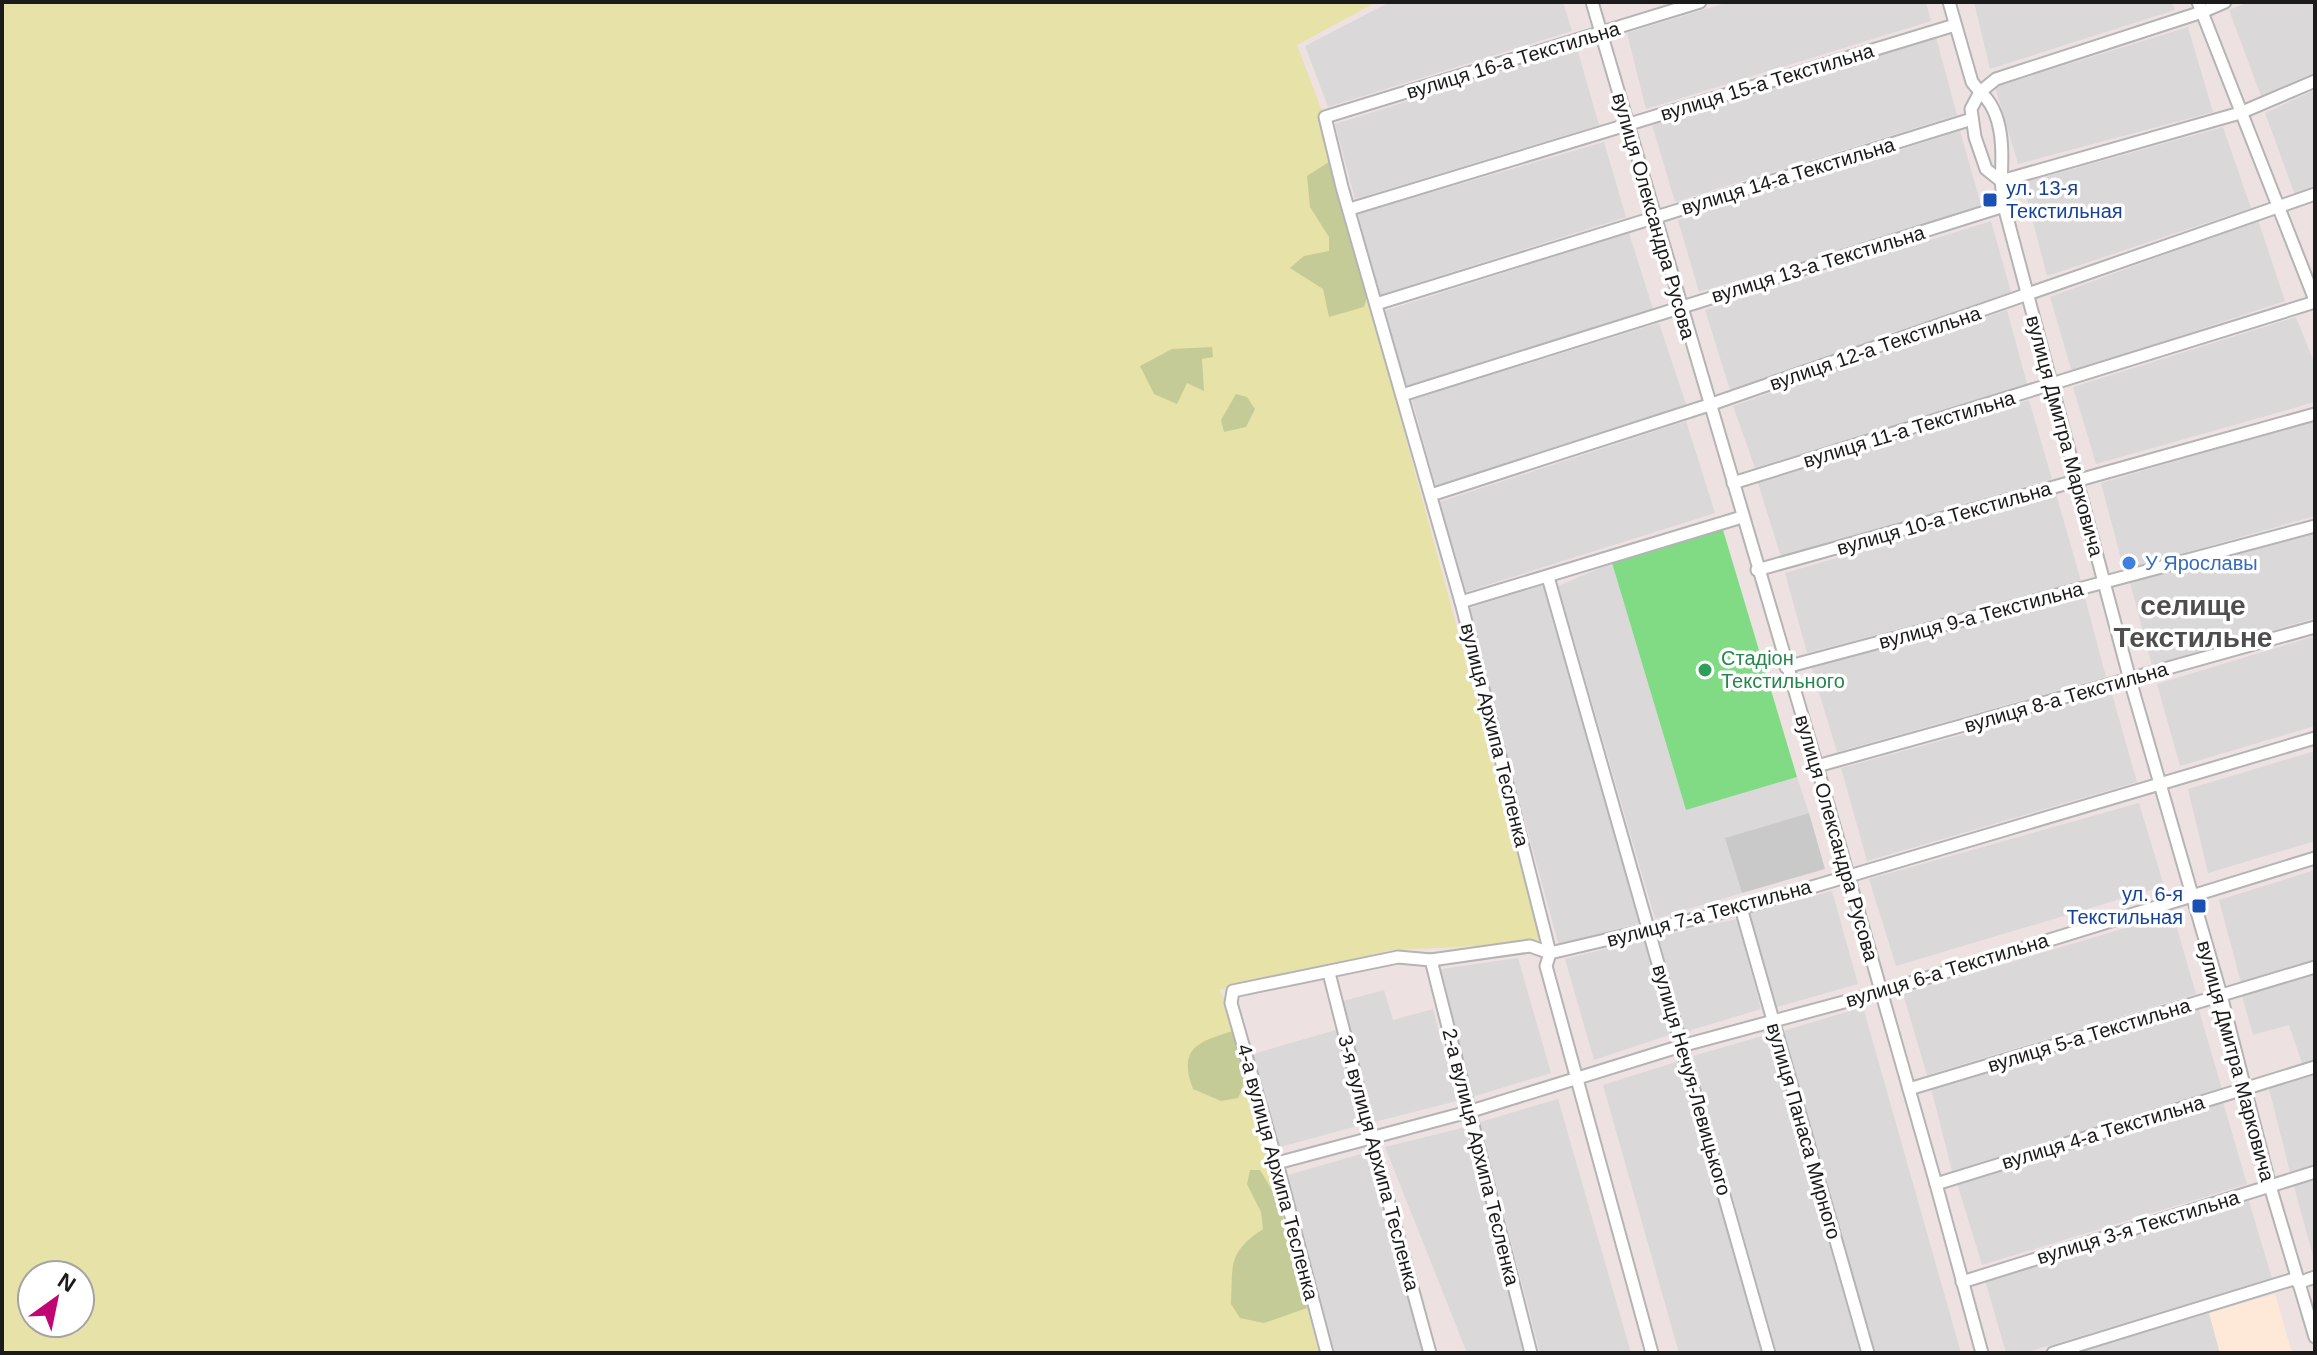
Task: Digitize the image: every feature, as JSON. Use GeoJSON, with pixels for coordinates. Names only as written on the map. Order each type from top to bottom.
{"type":"FeatureCollection","features":[{"type":"Feature","properties":{"kind":"street","name":"вулиця Олександра Русова"},"geometry":{"type":"LineString","coordinates":[[1592,2],[1817,766],[1982,1353]]}},
{"type":"Feature","properties":{"kind":"street","name":"вулиця 16-а Текстильна"},"geometry":{"type":"LineString","coordinates":[[1325,117],[1700,2]]}},
{"type":"Feature","properties":{"kind":"street","name":"вулиця Дмитра Марковича"},"geometry":{"type":"LineString","coordinates":[[1949,2],[1972,82],[1992,107],[2003,148],[2001,181],[2004,206],[2050,386],[2130,680],[2221,995],[2270,1186],[2315,1337]]}},
{"type":"Feature","properties":{"kind":"street"},"geometry":{"type":"LineString","coordinates":[[1972,119],[1971,109],[1980,92],[1996,79],[2200,7],[2225,2]]}},
{"type":"Feature","properties":{"kind":"street"},"geometry":{"type":"LineString","coordinates":[[2200,7],[2315,301]]}},
{"type":"Feature","properties":{"kind":"street","name":"вулиця 15-а Текстильна"},"geometry":{"type":"LineString","coordinates":[[1350,209],[1955,25]]}},
{"type":"Feature","properties":{"kind":"street"},"geometry":{"type":"LineString","coordinates":[[2001,181],[2240,113],[2315,81]]}},
{"type":"Feature","properties":{"kind":"street","name":"вулиця Архипа Тесленка"},"geometry":{"type":"LineString","coordinates":[[1325,117],[1461,602],[1550,953],[1546,966],[1652,1353]]}},
{"type":"Feature","properties":{"kind":"street","name":"вулиця Дмитра Марковича"},"geometry":{"type":"LineString","coordinates":[[1972,119],[1986,169],[2001,181]]}},
{"type":"Feature","properties":{"kind":"street","name":"вулиця 14-а Текстильна"},"geometry":{"type":"LineString","coordinates":[[1376,304],[1972,119]]}},
{"type":"Feature","properties":{"kind":"street","name":"вулиця 12-а Текстильна"},"geometry":{"type":"LineString","coordinates":[[1431,495],[1709,405],[2315,194]]}},
{"type":"Feature","properties":{"kind":"street","name":"вулиця 13-а Текстильна"},"geometry":{"type":"LineString","coordinates":[[1402,395],[2004,206]]}},
{"type":"Feature","properties":{"kind":"street","name":"вулиця 11-а Текстильна"},"geometry":{"type":"LineString","coordinates":[[1733,483],[2315,301]]}},
{"type":"Feature","properties":{"kind":"street","name":"вулиця 10-а Текстильна"},"geometry":{"type":"LineString","coordinates":[[1757,570],[2315,414]]}},
{"type":"Feature","properties":{"kind":"street"},"geometry":{"type":"LineString","coordinates":[[1461,602],[1742,517]]}},
{"type":"Feature","properties":{"kind":"street","name":"вулиця 9-а Текстильна"},"geometry":{"type":"LineString","coordinates":[[1786,667],[2315,526]]}},
{"type":"Feature","properties":{"kind":"street","name":"вулиця Нечуя-Левицького"},"geometry":{"type":"LineString","coordinates":[[1548,577],[1769,1353]]}},
{"type":"Feature","properties":{"kind":"street","name":"вулиця 8-а Текстильна"},"geometry":{"type":"LineString","coordinates":[[1817,766],[2315,627]]}},
{"type":"Feature","properties":{"kind":"street","name":"вулиця 7-а Текстильна"},"geometry":{"type":"LineString","coordinates":[[1233,991],[1398,957],[1431,960],[1530,946],[1550,953],[1650,930],[1741,908],[2315,738]]}},
{"type":"Feature","properties":{"kind":"street","name":"вулиця 6-а Текстильна"},"geometry":{"type":"LineString","coordinates":[[1277,1163],[1468,1112],[1681,1046],[1881,992],[2315,858]]}},
{"type":"Feature","properties":{"kind":"street","name":"вулиця Панаса Мирного"},"geometry":{"type":"LineString","coordinates":[[1741,908],[1868,1353]]}},
{"type":"Feature","properties":{"kind":"street","name":"2-а вулиця Архипа Тесленка"},"geometry":{"type":"LineString","coordinates":[[1431,960],[1531,1353]]}},
{"type":"Feature","properties":{"kind":"street","name":"вулиця 5-а Текстильна"},"geometry":{"type":"LineString","coordinates":[[1909,1089],[2315,967]]}},
{"type":"Feature","properties":{"kind":"street","name":"3-я вулиця Архипа Тесленка"},"geometry":{"type":"LineString","coordinates":[[1329,973],[1430,1353]]}},
{"type":"Feature","properties":{"kind":"street","name":"4-а вулиця Архипа Тесленка"},"geometry":{"type":"LineString","coordinates":[[1233,991],[1231,1003],[1327,1353]]}},
{"type":"Feature","properties":{"kind":"street","name":"вулиця 4-а Текстильна"},"geometry":{"type":"LineString","coordinates":[[1936,1184],[2315,1067]]}},
{"type":"Feature","properties":{"kind":"street","name":"вулиця 3-я Текстильна"},"geometry":{"type":"LineString","coordinates":[[1962,1282],[2315,1172]]}},
{"type":"Feature","properties":{"kind":"street"},"geometry":{"type":"LineString","coordinates":[[2053,1353],[2315,1277]]}},
{"type":"Feature","properties":{"kind":"shaded area"},"geometry":{"type":"Polygon","coordinates":[[[2,2],[1377,2],[1297,45],[1322,111],[1320,120],[1542,943],[1392,950],[1219,990],[1228,1004],[1319,1353],[2,1353],[2,2]]]}},
{"type":"Feature","properties":{"kind":"shaded area"},"geometry":{"type":"Polygon","coordinates":[[[1390,2],[1563,2],[1572,31],[1328,107],[1305,46],[1390,2]]]}},
{"type":"Feature","properties":{"kind":"shaded area"},"geometry":{"type":"Polygon","coordinates":[[[1729,2],[1926,2],[1931,21],[1646,109],[1627,33],[1729,2]]]}},
{"type":"Feature","properties":{"kind":"shaded area"},"geometry":{"type":"Polygon","coordinates":[[[1974,2],[2172,2],[2175,10],[1990,69],[1974,2]]]}},
{"type":"Feature","properties":{"kind":"shaded area"},"geometry":{"type":"Polygon","coordinates":[[[2249,2],[2315,2],[2315,72],[2261,96],[2229,10],[2249,2]]]}},
{"type":"Feature","properties":{"kind":"shaded area"},"geometry":{"type":"Polygon","coordinates":[[[2188,27],[2213,112],[2018,164],[1995,87],[2188,27]]]}},
{"type":"Feature","properties":{"kind":"shaded area"},"geometry":{"type":"Polygon","coordinates":[[[1936,37],[1957,115],[1675,202],[1652,125],[1936,37]]]}},
{"type":"Feature","properties":{"kind":"shaded area"},"geometry":{"type":"Polygon","coordinates":[[[1577,48],[1599,125],[1355,199],[1335,124],[1577,48]]]}},
{"type":"Feature","properties":{"kind":"shaded area"},"geometry":{"type":"Polygon","coordinates":[[[2315,90],[2315,187],[2295,195],[2265,113],[2315,90]]]}},
{"type":"Feature","properties":{"kind":"shaded area"},"geometry":{"type":"Polygon","coordinates":[[[2223,127],[2251,208],[2047,276],[2023,183],[2223,127]]]}},
{"type":"Feature","properties":{"kind":"shaded area"},"geometry":{"type":"Polygon","coordinates":[[[1960,131],[1982,208],[1699,292],[1678,220],[1960,131]]]}},
{"type":"Feature","properties":{"kind":"shaded area"},"geometry":{"type":"Polygon","coordinates":[[[1604,142],[1626,217],[1379,295],[1358,214],[1604,142]]]}},
{"type":"Feature","properties":{"kind":"shaded area"},"geometry":{"type":"Polygon","coordinates":[[[2258,220],[2285,301],[2072,372],[2050,297],[2258,220]]]}},
{"type":"Feature","properties":{"kind":"shaded area"},"geometry":{"type":"Polygon","coordinates":[[[1991,221],[2011,292],[1730,390],[1705,310],[1991,221]]]}},
{"type":"Feature","properties":{"kind":"shaded area"},"geometry":{"type":"Polygon","coordinates":[[[1629,233],[1653,309],[1407,387],[1384,311],[1629,233]]]}},
{"type":"Feature","properties":{"kind":"shaded area"},"geometry":{"type":"Polygon","coordinates":[[[2007,310],[2028,387],[1755,468],[1733,406],[2007,310]]]}},
{"type":"Feature","properties":{"kind":"shaded area"},"geometry":{"type":"Polygon","coordinates":[[[2296,317],[2315,365],[2315,402],[2096,464],[2073,387],[2296,317]]]}},
{"type":"Feature","properties":{"kind":"shaded area"},"geometry":{"type":"Polygon","coordinates":[[[1659,323],[1687,407],[1436,487],[1412,400],[1659,323]]]}},
{"type":"Feature","properties":{"kind":"shaded area"},"geometry":{"type":"Polygon","coordinates":[[[2029,400],[2052,479],[1781,557],[1757,480],[2029,400]]]}},
{"type":"Feature","properties":{"kind":"shaded area"},"geometry":{"type":"Polygon","coordinates":[[[2315,420],[2315,516],[2124,570],[2101,483],[2315,420]]]}},
{"type":"Feature","properties":{"kind":"shaded area"},"geometry":{"type":"Polygon","coordinates":[[[1686,421],[1715,513],[1465,592],[1439,502],[1686,421]]]}},
{"type":"Feature","properties":{"kind":"shaded area"},"geometry":{"type":"Polygon","coordinates":[[[2056,494],[2081,581],[1807,653],[1785,573],[2056,494]]]}},
{"type":"Feature","properties":{"kind":"shaded area"},"geometry":{"type":"Polygon","coordinates":[[[2315,533],[2315,618],[2152,666],[2130,582],[2315,533]]]}},
{"type":"Feature","properties":{"kind":"shaded area"},"geometry":{"type":"Polygon","coordinates":[[[1612,563],[1686,810],[1797,777],[1809,813],[1726,838],[1742,893],[1655,919],[1558,586],[1612,563]]]}},
{"type":"Feature","properties":{"kind":"shaded area"},"geometry":{"type":"Polygon","coordinates":[[[1546,584],[1640,923],[1559,946],[1467,609],[1546,584]]]}},
{"type":"Feature","properties":{"kind":"shaded area"},"geometry":{"type":"Polygon","coordinates":[[[2084,594],[2106,677],[1837,752],[1811,666],[2084,594]]]}},
{"type":"Feature","properties":{"kind":"shaded area"},"geometry":{"type":"Polygon","coordinates":[[[2315,636],[2315,726],[2180,766],[2157,684],[2315,636]]]}},
{"type":"Feature","properties":{"kind":"shaded area"},"geometry":{"type":"Polygon","coordinates":[[[2112,694],[2137,782],[1867,861],[1841,768],[2112,694]]]}},
{"type":"Feature","properties":{"kind":"shaded area"},"geometry":{"type":"Polygon","coordinates":[[[2315,751],[2315,841],[2208,873],[2188,789],[2315,751]]]}},
{"type":"Feature","properties":{"kind":"shaded area"},"geometry":{"type":"Polygon","coordinates":[[[2139,803],[2164,886],[1896,966],[1869,879],[2139,803]]]}},
{"type":"Feature","properties":{"kind":"shaded area"},"geometry":{"type":"Polygon","coordinates":[[[1809,813],[1825,869],[1742,893],[1725,838],[1809,813]]]}},
{"type":"Feature","properties":{"kind":"shaded area"},"geometry":{"type":"Polygon","coordinates":[[[2315,870],[2315,960],[2241,983],[2219,900],[2315,870]]]}},
{"type":"Feature","properties":{"kind":"shaded area"},"geometry":{"type":"Polygon","coordinates":[[[1832,891],[1858,984],[1774,1008],[1749,913],[1832,891]]]}},
{"type":"Feature","properties":{"kind":"shaded area"},"geometry":{"type":"Polygon","coordinates":[[[2173,914],[2196,994],[1927,1075],[1903,994],[2173,914]]]}},
{"type":"Feature","properties":{"kind":"shaded area"},"geometry":{"type":"Polygon","coordinates":[[[1737,919],[1761,1009],[1685,1032],[1658,936],[1737,919]]]}},
{"type":"Feature","properties":{"kind":"shaded area"},"geometry":{"type":"Polygon","coordinates":[[[1645,939],[1672,1034],[1594,1060],[1565,959],[1645,939]]]}},
{"type":"Feature","properties":{"kind":"shaded area"},"geometry":{"type":"Polygon","coordinates":[[[1518,958],[1551,1073],[1472,1097],[1441,969],[1518,958]]]}},
{"type":"Feature","properties":{"kind":"shaded area"},"geometry":{"type":"Polygon","coordinates":[[[2315,974],[2315,1062],[2303,1066],[2289,1025],[2253,1035],[2242,996],[2315,974]]]}},
{"type":"Feature","properties":{"kind":"shaded area"},"geometry":{"type":"Polygon","coordinates":[[[1384,990],[1393,1020],[1433,1009],[1457,1101],[1374,1122],[1343,1001],[1384,990]]]}},
{"type":"Feature","properties":{"kind":"shaded area"},"geometry":{"type":"Polygon","coordinates":[[[1863,1007],[1961,1353],[1874,1353],[1783,1031],[1863,1007]]]}},
{"type":"Feature","properties":{"kind":"shaded area"},"geometry":{"type":"Polygon","coordinates":[[[2198,1007],[2222,1089],[1952,1171],[1931,1088],[2198,1007]]]}},
{"type":"Feature","properties":{"kind":"shaded area"},"geometry":{"type":"Polygon","coordinates":[[[1336,1030],[1361,1125],[1280,1147],[1253,1054],[1336,1030]]]}},
{"type":"Feature","properties":{"kind":"shaded area"},"geometry":{"type":"Polygon","coordinates":[[[1769,1034],[1860,1353],[1777,1353],[1693,1056],[1769,1034]]]}},
{"type":"Feature","properties":{"kind":"shaded area"},"geometry":{"type":"Polygon","coordinates":[[[1679,1061],[1763,1353],[1679,1353],[1603,1085],[1679,1061]]]}},
{"type":"Feature","properties":{"kind":"shaded area"},"geometry":{"type":"Polygon","coordinates":[[[2315,1075],[2315,1165],[2290,1172],[2269,1089],[2315,1075]]]}},
{"type":"Feature","properties":{"kind":"shaded area"},"geometry":{"type":"Polygon","coordinates":[[[1558,1099],[1631,1353],[1540,1353],[1480,1122],[1558,1099]]]}},
{"type":"Feature","properties":{"kind":"shaded area"},"geometry":{"type":"Polygon","coordinates":[[[2223,1102],[2247,1184],[1982,1265],[1957,1183],[2223,1102]]]}},
{"type":"Feature","properties":{"kind":"shaded area"},"geometry":{"type":"Polygon","coordinates":[[[1465,1127],[1524,1353],[1467,1353],[1385,1147],[1465,1127]]]}},
{"type":"Feature","properties":{"kind":"shaded area"},"geometry":{"type":"Polygon","coordinates":[[[1368,1152],[1424,1353],[1335,1353],[1288,1175],[1368,1152]]]}},
{"type":"Feature","properties":{"kind":"shaded area"},"geometry":{"type":"Polygon","coordinates":[[[2315,1177],[2315,1263],[2293,1183],[2315,1177]]]}},
{"type":"Feature","properties":{"kind":"shaded area"},"geometry":{"type":"Polygon","coordinates":[[[2248,1198],[2272,1278],[2025,1353],[2006,1353],[1985,1280],[2248,1198]]]}},
{"type":"Feature","properties":{"kind":"shaded area"},"geometry":{"type":"Polygon","coordinates":[[[2275,1294],[2292,1353],[2220,1353],[2209,1313],[2275,1294]]]}},
{"type":"Feature","properties":{"kind":"shaded area"},"geometry":{"type":"Polygon","coordinates":[[[2209,1313],[2220,1353],[2075,1353],[2209,1313]]]}},
{"type":"Feature","properties":{"kind":"green space"},"geometry":{"type":"Polygon","coordinates":[[[1329,162],[1367,297],[1364,307],[1329,317],[1323,289],[1290,268],[1304,256],[1329,251],[1329,237],[1310,207],[1307,176],[1329,162]]]}},
{"type":"Feature","properties":{"kind":"green space"},"geometry":{"type":"Polygon","coordinates":[[[1212,347],[1213,357],[1202,359],[1204,391],[1187,383],[1177,404],[1154,394],[1140,366],[1172,349],[1212,347]]]}},
{"type":"Feature","properties":{"kind":"green space"},"geometry":{"type":"Polygon","coordinates":[[[1236,394],[1247,397],[1255,409],[1246,427],[1224,432],[1221,420],[1236,394]]]}},
{"type":"Feature","properties":{"kind":"green space","name":"Стадіон Текстильного"},"geometry":{"type":"Polygon","coordinates":[[[1723,530],[1797,777],[1686,810],[1612,563],[1723,530]]]}},
{"type":"Feature","properties":{"kind":"green space"},"geometry":{"type":"Polygon","coordinates":[[[1233,1031],[1243,1065],[1244,1081],[1238,1098],[1221,1101],[1193,1089],[1188,1064],[1194,1049],[1201,1043],[1233,1031]]]}},
{"type":"Feature","properties":{"kind":"green space"},"geometry":{"type":"Polygon","coordinates":[[[1250,1170],[1260,1170],[1278,1200],[1307,1308],[1264,1323],[1240,1318],[1231,1304],[1234,1261],[1243,1245],[1263,1229],[1261,1212],[1247,1184],[1250,1170]]]}},
{"type":"Feature","properties":{"kind":"place","name":"ул. 13-я Текстильная"},"geometry":{"type":"Point","coordinates":[1990,200]}},
{"type":"Feature","properties":{"kind":"place","name":"У Ярославы"},"geometry":{"type":"Point","coordinates":[2129,563]}},
{"type":"Feature","properties":{"kind":"place","name":"Стадіон Текстильного"},"geometry":{"type":"Point","coordinates":[1705,670]}},
{"type":"Feature","properties":{"kind":"place","name":"ул. 6-я Текстильная"},"geometry":{"type":"Point","coordinates":[2199,906]}},
{"type":"Feature","properties":{"kind":"district","name":"селище Текстильне"},"geometry":{"type":"Point","coordinates":[2193,621]}}]}
